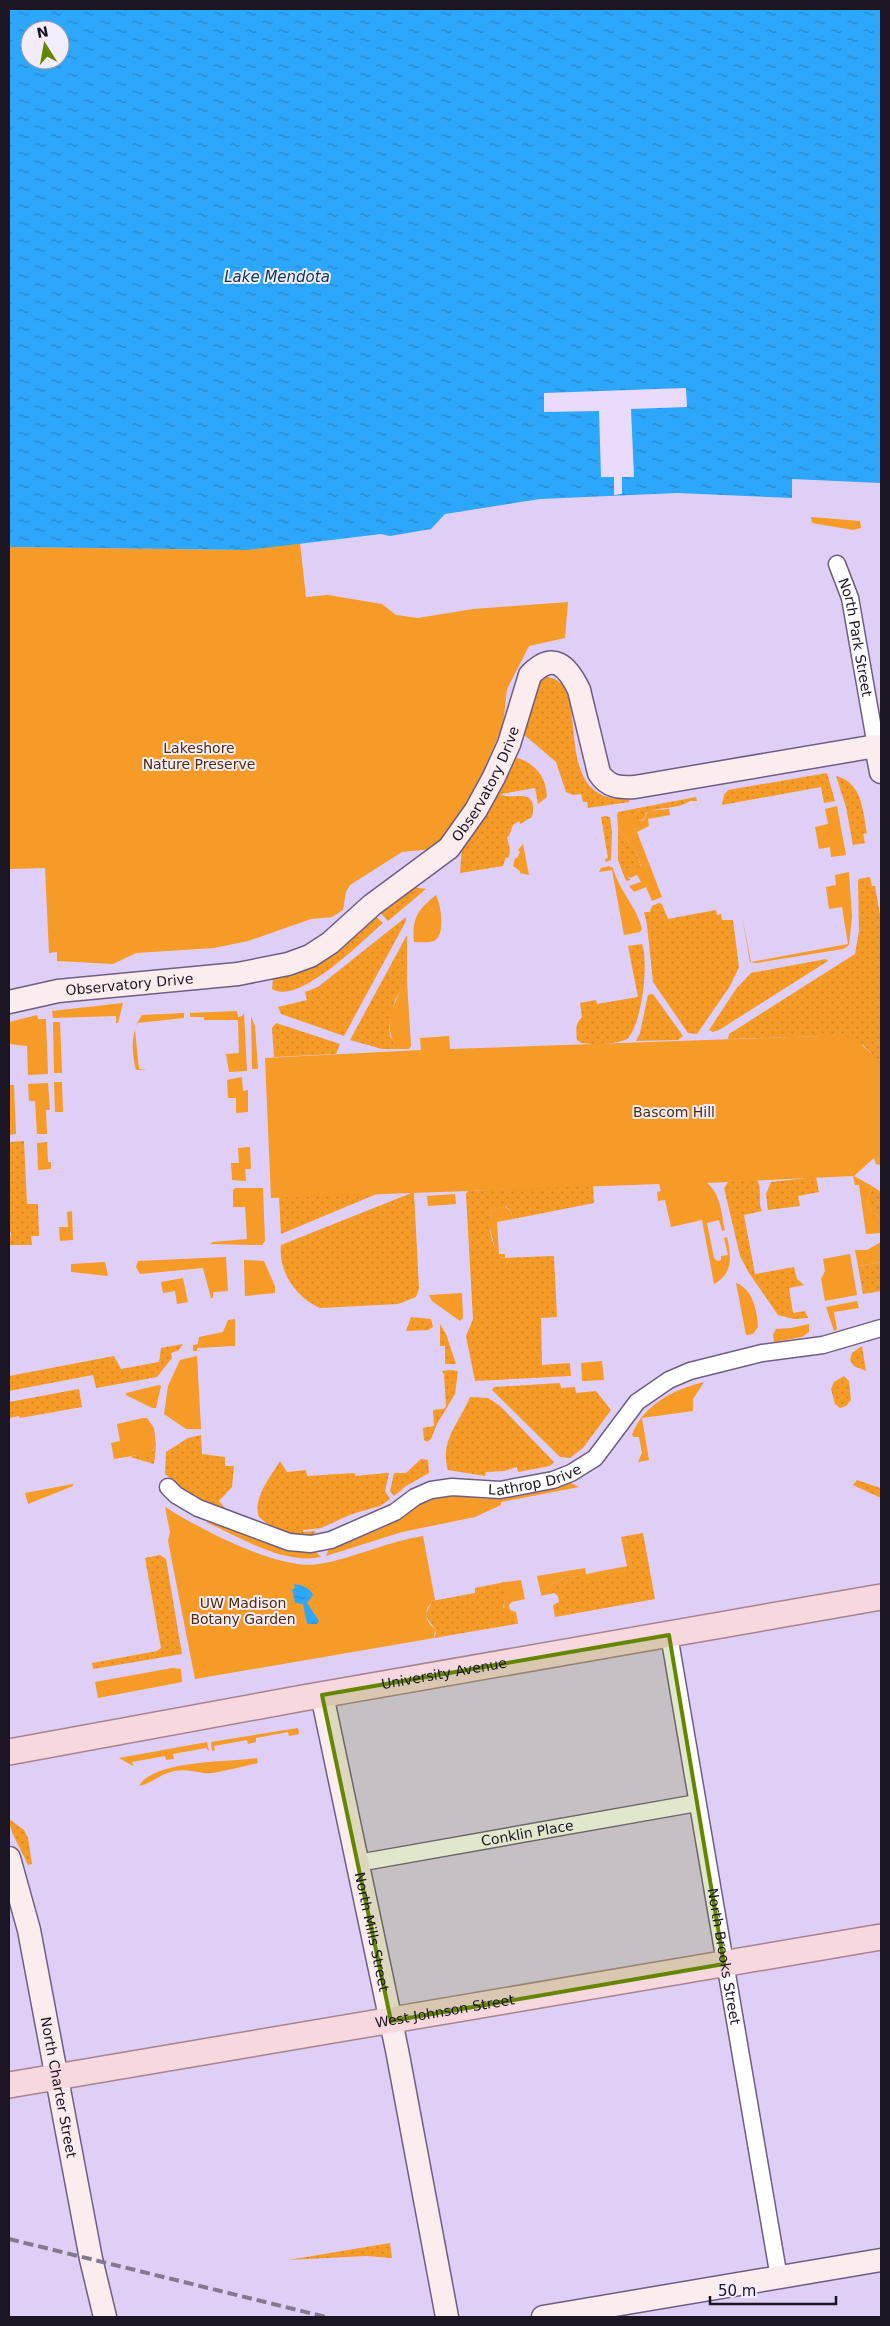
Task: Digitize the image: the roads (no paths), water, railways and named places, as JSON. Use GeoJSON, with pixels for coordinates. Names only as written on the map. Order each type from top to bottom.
{"type":"FeatureCollection","features":[{"type":"Feature","properties":{"kind":"main road","name":"University Avenue"},"geometry":{"type":"LineString","coordinates":[[9,1752],[322,1694],[881,1597]]}},
{"type":"Feature","properties":{"kind":"main road","name":"West Johnson Street"},"geometry":{"type":"LineString","coordinates":[[9,2085],[881,1937]]}},
{"type":"Feature","properties":{"kind":"street","name":"North Park Street"},"geometry":{"type":"LineString","coordinates":[[837,564],[850,598],[881,772]]}},
{"type":"Feature","properties":{"kind":"street","name":"Observatory Drive"},"geometry":{"type":"LineString","coordinates":[[9,1002],[58,991],[238,974],[288,964],[310,956],[330,943],[372,905],[449,848],[476,810],[494,777],[508,744],[530,675],[538,667],[546,663],[560,664],[572,677],[579,690],[599,773],[604,781],[616,787],[635,787],[876,746]]}},
{"type":"Feature","properties":{"kind":"street","name":"Lathrop Drive"},"geometry":{"type":"LineString","coordinates":[[168,1487],[176,1495],[198,1508],[289,1542],[311,1544],[331,1540],[396,1512],[416,1496],[431,1490],[452,1487],[500,1490],[553,1480],[571,1474],[595,1458],[637,1402],[669,1380],[690,1371],[762,1353],[823,1345],[881,1328]]}},
{"type":"Feature","properties":{"kind":"street","name":"North Brooks Street"},"geometry":{"type":"LineString","coordinates":[[669,1635],[779,2278]]}},
{"type":"Feature","properties":{"kind":"street","name":"North Mills Street"},"geometry":{"type":"LineString","coordinates":[[322,1694],[392,2021],[447,2317]]}},
{"type":"Feature","properties":{"kind":"street","name":"Conklin Place"},"geometry":{"type":"LineString","coordinates":[[358,1864],[697,1803]]}},
{"type":"Feature","properties":{"kind":"street","name":"North Charter Street"},"geometry":{"type":"LineString","coordinates":[[9,1858],[29,1930],[91,2259],[105,2317]]}},
{"type":"Feature","properties":{"kind":"street"},"geometry":{"type":"LineString","coordinates":[[543,2317],[881,2260]]}},
{"type":"Feature","properties":{"kind":"water","name":"Lake Mendota"},"geometry":{"type":"Polygon","coordinates":[[[9,9],[881,9],[881,483],[792,479],[792,498],[677,493],[540,499],[445,514],[431,529],[390,536],[381,534],[248,550],[9,547],[9,9]]]}},
{"type":"Feature","properties":{"kind":"water"},"geometry":{"type":"Polygon","coordinates":[[[294,1584],[305,1587],[313,1595],[307,1603],[319,1621],[317,1624],[307,1624],[303,1604],[295,1603],[292,1590],[295,1588],[294,1584]]]}},
{"type":"Feature","properties":{"kind":"railway"},"geometry":{"type":"LineString","coordinates":[[9,2239],[326,2317]]}},
{"type":"Feature","properties":{"kind":"park label","name":"Lakeshore Nature Preserve"},"geometry":{"type":"Point","coordinates":[199,756]}},
{"type":"Feature","properties":{"kind":"park label","name":"Bascom Hill"},"geometry":{"type":"Point","coordinates":[674,1112]}},
{"type":"Feature","properties":{"kind":"park label","name":"UW Madison Botany Garden"},"geometry":{"type":"Point","coordinates":[243,1612]}}]}
